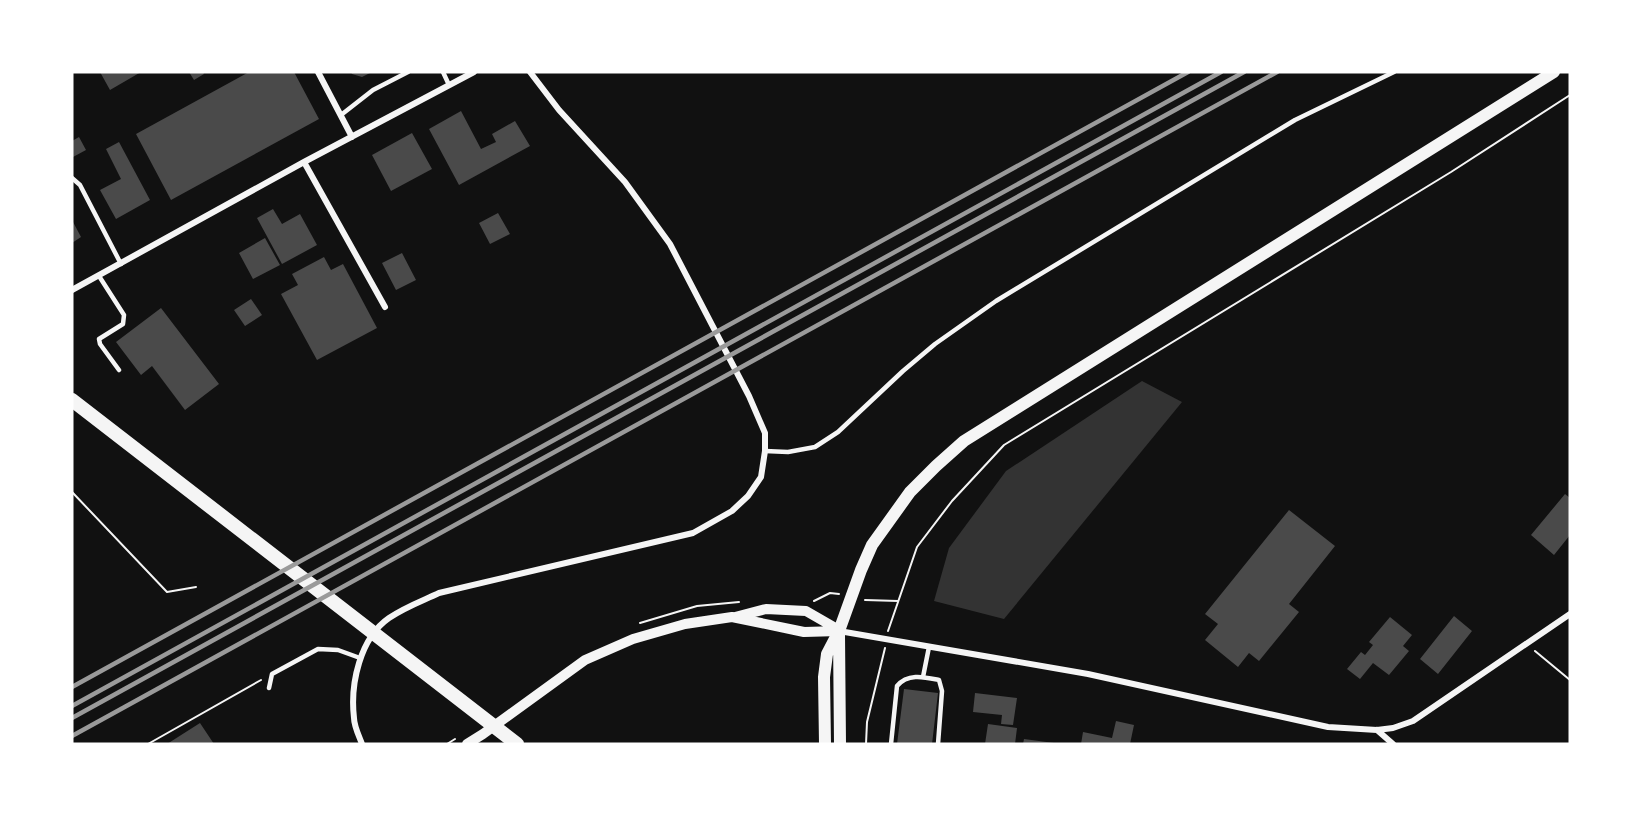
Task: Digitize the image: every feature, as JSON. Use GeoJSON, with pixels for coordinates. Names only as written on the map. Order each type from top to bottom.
{"type":"FeatureCollection","features":[{"type":"Feature","properties":{"kind":"main road"},"geometry":{"type":"LineString","coordinates":[[825,744],[824,677],[827,654],[839,631],[850,596],[872,545],[910,492],[936,466],[964,441],[1554,72]]}},
{"type":"Feature","properties":{"kind":"main road"},"geometry":{"type":"LineString","coordinates":[[72,400],[514,742]]}},
{"type":"Feature","properties":{"kind":"main road"},"geometry":{"type":"LineString","coordinates":[[839,631],[840,744]]}},
{"type":"Feature","properties":{"kind":"street"},"geometry":{"type":"LineString","coordinates":[[318,72],[352,137]]}},
{"type":"Feature","properties":{"kind":"street"},"geometry":{"type":"LineString","coordinates":[[72,290],[304,162],[474,72]]}},
{"type":"Feature","properties":{"kind":"street"},"geometry":{"type":"LineString","coordinates":[[362,744],[354,720],[353,688],[360,658],[375,633],[388,619],[439,593],[693,533],[732,511],[748,496],[760,477],[765,451],[765,433],[711,321],[664,235],[625,182],[560,110],[530,72]]}},
{"type":"Feature","properties":{"kind":"street"},"geometry":{"type":"LineString","coordinates":[[304,162],[384,307]]}},
{"type":"Feature","properties":{"kind":"street"},"geometry":{"type":"LineString","coordinates":[[467,744],[585,660],[633,639],[685,624],[766,609],[806,611],[839,631]]}},
{"type":"Feature","properties":{"kind":"street"},"geometry":{"type":"LineString","coordinates":[[732,617],[804,632],[839,631],[1088,674],[1328,727],[1377,730],[1393,728],[1413,721],[1570,614]]}},
{"type":"Feature","properties":{"kind":"street"},"geometry":{"type":"LineString","coordinates":[[1377,730],[1393,744]]}},
{"type":"Feature","properties":{"kind":"lane"},"geometry":{"type":"LineString","coordinates":[[341,116],[373,90],[408,72]]}},
{"type":"Feature","properties":{"kind":"lane"},"geometry":{"type":"LineString","coordinates":[[442,72],[449,86]]}},
{"type":"Feature","properties":{"kind":"lane"},"geometry":{"type":"LineString","coordinates":[[765,451],[788,452],[815,447],[838,432],[935,344],[996,301],[1295,120],[1394,72]]}},
{"type":"Feature","properties":{"kind":"lane"},"geometry":{"type":"LineString","coordinates":[[72,178],[80,185],[121,264]]}},
{"type":"Feature","properties":{"kind":"lane"},"geometry":{"type":"LineString","coordinates":[[99,276],[124,315],[123,324],[99,339],[100,344],[119,370]]}},
{"type":"Feature","properties":{"kind":"lane"},"geometry":{"type":"LineString","coordinates":[[923,676],[929,646]]}},
{"type":"Feature","properties":{"kind":"lane"},"geometry":{"type":"LineString","coordinates":[[269,688],[272,674],[318,649],[338,650],[360,658]]}},
{"type":"Feature","properties":{"kind":"lane"},"geometry":{"type":"LineString","coordinates":[[891,744],[897,686],[909,677],[923,676],[939,680],[942,691],[938,744]]}},
{"type":"Feature","properties":{"kind":"path"},"geometry":{"type":"LineString","coordinates":[[866,744],[867,722],[885,639],[917,547],[952,501],[1004,445],[1451,172],[1570,95]]}},
{"type":"Feature","properties":{"kind":"path"},"geometry":{"type":"LineString","coordinates":[[72,492],[167,592],[196,586]]}},
{"type":"Feature","properties":{"kind":"path"},"geometry":{"type":"LineString","coordinates":[[1526,644],[1570,680]]}},
{"type":"Feature","properties":{"kind":"path"},"geometry":{"type":"LineString","coordinates":[[148,744],[272,674]]}},
{"type":"Feature","properties":{"kind":"shaded area"},"geometry":{"type":"Polygon","coordinates":[[[1142,381],[1182,402],[1004,619],[934,601],[949,548],[1006,471],[1142,381]]]}},
{"type":"Feature","properties":{"kind":"building"},"geometry":{"type":"Polygon","coordinates":[[[100,72],[141,72],[110,90],[100,72]]]}},
{"type":"Feature","properties":{"kind":"building"},"geometry":{"type":"Polygon","coordinates":[[[189,72],[203,72],[204,74],[194,80],[189,72]]]}},
{"type":"Feature","properties":{"kind":"building"},"geometry":{"type":"Polygon","coordinates":[[[249,72],[294,72],[319,119],[171,200],[136,134],[249,72]]]}},
{"type":"Feature","properties":{"kind":"building"},"geometry":{"type":"Polygon","coordinates":[[[351,72],[372,72],[362,77],[351,72]]]}},
{"type":"Feature","properties":{"kind":"building"},"geometry":{"type":"Polygon","coordinates":[[[461,111],[481,149],[496,142],[492,134],[515,121],[530,146],[459,185],[429,129],[461,111]]]}},
{"type":"Feature","properties":{"kind":"building"},"geometry":{"type":"Polygon","coordinates":[[[412,133],[432,169],[391,191],[372,155],[412,133]]]}},
{"type":"Feature","properties":{"kind":"building"},"geometry":{"type":"Polygon","coordinates":[[[79,137],[86,150],[73,157],[72,141],[79,137]]]}},
{"type":"Feature","properties":{"kind":"building"},"geometry":{"type":"Polygon","coordinates":[[[119,142],[150,200],[116,219],[100,190],[121,179],[106,149],[119,142]]]}},
{"type":"Feature","properties":{"kind":"building"},"geometry":{"type":"Polygon","coordinates":[[[273,209],[282,224],[300,214],[317,245],[282,264],[257,218],[273,209]]]}},
{"type":"Feature","properties":{"kind":"building"},"geometry":{"type":"Polygon","coordinates":[[[498,213],[510,234],[490,244],[479,223],[498,213]]]}},
{"type":"Feature","properties":{"kind":"building"},"geometry":{"type":"Polygon","coordinates":[[[72,220],[81,237],[72,243],[72,220]]]}},
{"type":"Feature","properties":{"kind":"building"},"geometry":{"type":"Polygon","coordinates":[[[265,238],[280,265],[253,279],[239,253],[265,238]]]}},
{"type":"Feature","properties":{"kind":"building"},"geometry":{"type":"Polygon","coordinates":[[[402,253],[416,280],[396,290],[382,263],[402,253]]]}},
{"type":"Feature","properties":{"kind":"building"},"geometry":{"type":"Polygon","coordinates":[[[324,257],[331,270],[343,264],[377,328],[317,360],[281,294],[298,285],[292,274],[324,257]]]}},
{"type":"Feature","properties":{"kind":"building"},"geometry":{"type":"Polygon","coordinates":[[[251,299],[262,315],[245,326],[234,310],[251,299]]]}},
{"type":"Feature","properties":{"kind":"building"},"geometry":{"type":"Polygon","coordinates":[[[161,308],[219,384],[185,410],[152,366],[141,375],[116,342],[161,308]]]}},
{"type":"Feature","properties":{"kind":"building"},"geometry":{"type":"Polygon","coordinates":[[[1565,494],[1570,498],[1570,535],[1554,555],[1531,535],[1565,494]]]}},
{"type":"Feature","properties":{"kind":"building"},"geometry":{"type":"Polygon","coordinates":[[[1289,510],[1335,546],[1289,604],[1299,612],[1259,661],[1249,653],[1238,667],[1205,640],[1218,624],[1205,614],[1289,510]]]}},
{"type":"Feature","properties":{"kind":"building"},"geometry":{"type":"Polygon","coordinates":[[[1454,616],[1472,631],[1438,674],[1420,659],[1454,616]]]}},
{"type":"Feature","properties":{"kind":"building"},"geometry":{"type":"Polygon","coordinates":[[[1390,617],[1412,635],[1403,646],[1409,651],[1389,675],[1373,663],[1360,679],[1347,669],[1361,652],[1365,655],[1373,645],[1369,642],[1390,617]]]}},
{"type":"Feature","properties":{"kind":"building"},"geometry":{"type":"Polygon","coordinates":[[[904,689],[938,693],[932,744],[897,744],[904,689]]]}},
{"type":"Feature","properties":{"kind":"building"},"geometry":{"type":"Polygon","coordinates":[[[975,693],[1017,698],[1013,725],[1001,724],[1002,715],[973,712],[975,693]]]}},
{"type":"Feature","properties":{"kind":"building"},"geometry":{"type":"Polygon","coordinates":[[[1116,721],[1134,725],[1130,744],[1081,744],[1083,732],[1112,738],[1116,721]]]}},
{"type":"Feature","properties":{"kind":"building"},"geometry":{"type":"Polygon","coordinates":[[[200,723],[214,744],[167,744],[200,723]]]}},
{"type":"Feature","properties":{"kind":"building"},"geometry":{"type":"Polygon","coordinates":[[[988,724],[1017,728],[1015,744],[985,744],[988,724]]]}},
{"type":"Feature","properties":{"kind":"building"},"geometry":{"type":"Polygon","coordinates":[[[1024,739],[1054,743],[1054,744],[1023,744],[1024,739]]]}},
{"type":"Feature","properties":{"kind":"railway"},"geometry":{"type":"LineString","coordinates":[[72,687],[1188,72]]}},
{"type":"Feature","properties":{"kind":"railway"},"geometry":{"type":"LineString","coordinates":[[72,706],[1221,72]]}},
{"type":"Feature","properties":{"kind":"railway"},"geometry":{"type":"LineString","coordinates":[[72,718],[1244,72]]}},
{"type":"Feature","properties":{"kind":"railway"},"geometry":{"type":"LineString","coordinates":[[72,736],[1277,72]]}}]}
